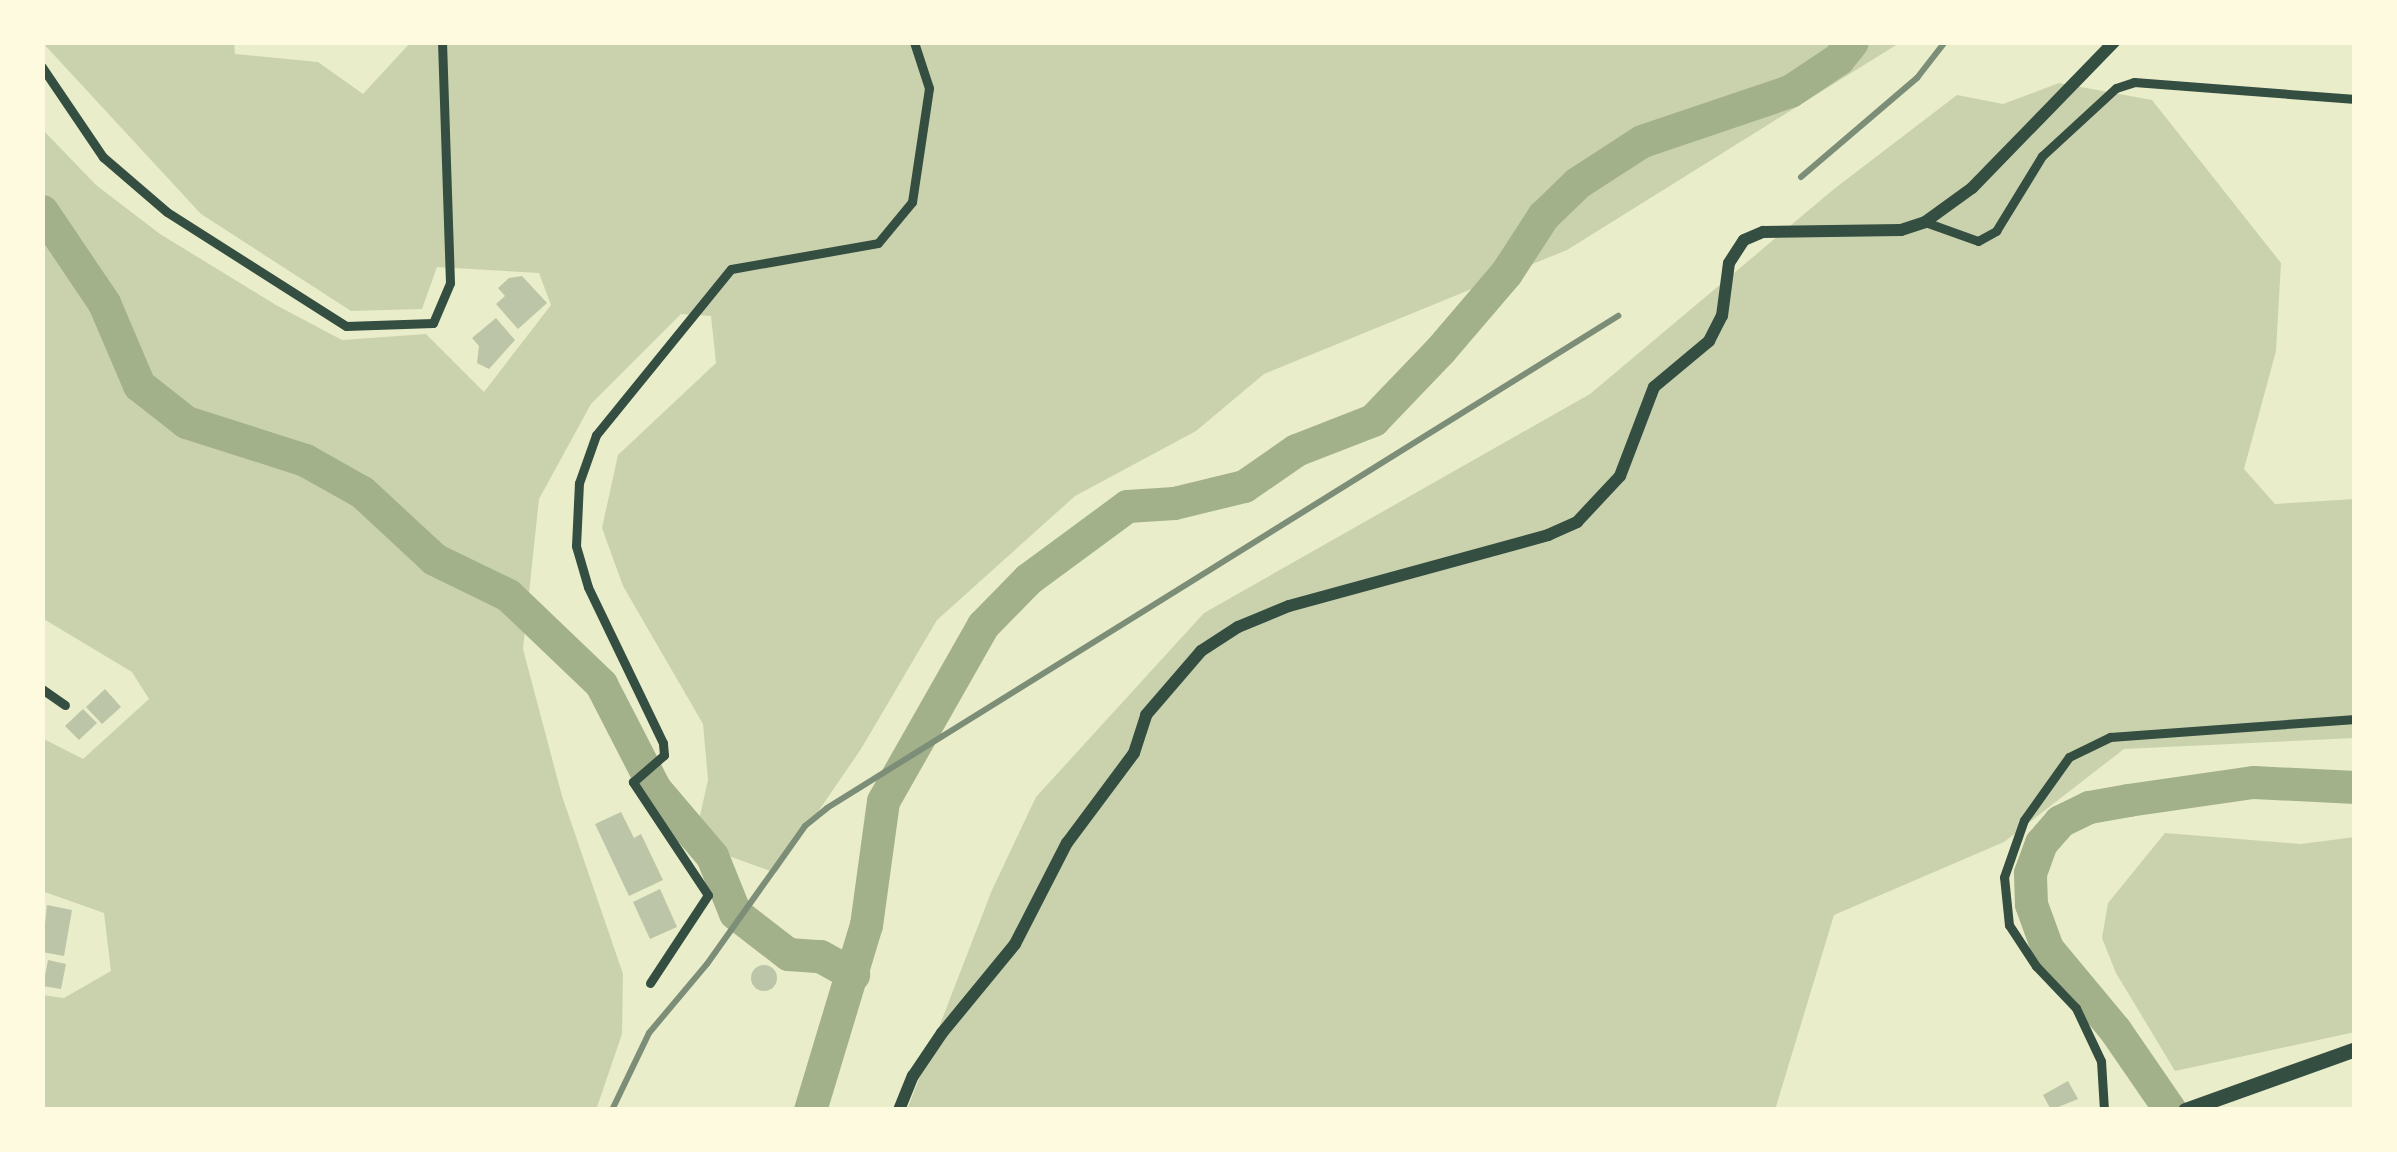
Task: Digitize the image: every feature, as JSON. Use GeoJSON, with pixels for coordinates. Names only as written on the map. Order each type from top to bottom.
{"type":"FeatureCollection","features":[{"type":"Feature","properties":{"kind":"highway"},"geometry":{"type":"LineString","coordinates":[[2185,1110],[2352,1050]]}},
{"type":"Feature","properties":{"kind":"street"},"geometry":{"type":"LineString","coordinates":[[42,67],[103,157],[167,212],[346,326],[433,323],[450,284],[442,42]]}},
{"type":"Feature","properties":{"kind":"street"},"geometry":{"type":"LineString","coordinates":[[650,983],[708,895],[633,782],[664,755],[588,586],[576,546],[579,483],[596,435],[731,269],[878,243],[912,202],[929,88],[914,42]]}},
{"type":"Feature","properties":{"kind":"street"},"geometry":{"type":"LineString","coordinates":[[899,1110],[913,1076],[942,1033],[1015,944],[1067,843],[1134,753],[1146,715],[1201,651],[1238,627],[1288,606],[1548,536],[1577,522],[1620,476],[1654,387],[1709,341],[1722,316],[1729,263],[1744,240],[1763,232],[1901,230],[1925,222],[1972,188],[2114,42]]}},
{"type":"Feature","properties":{"kind":"street"},"geometry":{"type":"LineString","coordinates":[[1925,222],[1978,242],[1996,231],[2042,156],[2116,88],[2134,82],[2355,99]]}},
{"type":"Feature","properties":{"kind":"street"},"geometry":{"type":"LineString","coordinates":[[42,689],[65,705]]}},
{"type":"Feature","properties":{"kind":"street"},"geometry":{"type":"LineString","coordinates":[[2104,1110],[2101,1061],[2076,1008],[2036,966],[2009,925],[2004,877],[2024,820],[2069,757],[2110,736],[2355,719]]}},
{"type":"Feature","properties":{"kind":"green space"},"geometry":{"type":"Polygon","coordinates":[[[42,42],[234,42],[235,54],[318,62],[363,94],[411,42],[1901,42],[1567,250],[1264,374],[1196,431],[1075,496],[937,620],[861,749],[776,873],[726,855],[699,820],[708,780],[703,724],[623,586],[602,528],[618,455],[716,363],[711,316],[681,314],[591,404],[539,499],[523,649],[562,796],[623,974],[622,1034],[596,1110],[42,1110],[42,995],[64,998],[111,971],[104,913],[42,891],[42,738],[83,759],[149,699],[132,672],[42,618],[42,129],[96,185],[160,234],[276,305],[342,340],[426,334],[484,392],[551,305],[539,273],[437,267],[422,309],[351,311],[201,214],[42,42]]]}},
{"type":"Feature","properties":{"kind":"green space"},"geometry":{"type":"Polygon","coordinates":[[[2059,83],[2152,100],[2281,263],[2276,351],[2244,469],[2275,504],[2355,499],[2355,738],[2124,749],[2004,842],[1834,915],[1775,1110],[907,1110],[992,890],[1036,797],[1204,613],[1590,394],[1834,189],[1957,95],[2003,104],[2059,83]]]}},
{"type":"Feature","properties":{"kind":"green space"},"geometry":{"type":"Polygon","coordinates":[[[2165,833],[2301,844],[2355,837],[2355,1032],[2175,1071],[2116,973],[2102,938],[2108,903],[2165,833]]]}},
{"type":"Feature","properties":{"kind":"building"},"geometry":{"type":"Polygon","coordinates":[[[522,276],[547,303],[518,329],[496,304],[505,296],[498,288],[509,278],[522,276]]]}},
{"type":"Feature","properties":{"kind":"building"},"geometry":{"type":"Polygon","coordinates":[[[496,318],[515,340],[489,369],[477,363],[479,346],[472,338],[496,318]]]}},
{"type":"Feature","properties":{"kind":"building"},"geometry":{"type":"Polygon","coordinates":[[[105,689],[121,707],[102,724],[86,707],[105,689]]]}},
{"type":"Feature","properties":{"kind":"building"},"geometry":{"type":"Polygon","coordinates":[[[83,709],[97,723],[79,740],[65,726],[83,709]]]}},
{"type":"Feature","properties":{"kind":"building"},"geometry":{"type":"Polygon","coordinates":[[[621,812],[634,838],[641,834],[663,880],[629,896],[595,824],[621,812]]]}},
{"type":"Feature","properties":{"kind":"building"},"geometry":{"type":"Polygon","coordinates":[[[660,889],[677,927],[650,939],[633,902],[660,889]]]}},
{"type":"Feature","properties":{"kind":"building"},"geometry":{"type":"Polygon","coordinates":[[[47,905],[72,910],[64,956],[42,952],[47,905]]]}},
{"type":"Feature","properties":{"kind":"building"},"geometry":{"type":"Polygon","coordinates":[[[48,960],[66,964],[61,989],[43,986],[48,960]]]}},
{"type":"Feature","properties":{"kind":"building"},"geometry":{"type":"Polygon","coordinates":[[[764,965],[777,978],[764,991],[751,978],[764,965]]]}},
{"type":"Feature","properties":{"kind":"building"},"geometry":{"type":"Polygon","coordinates":[[[2068,1081],[2078,1099],[2051,1110],[2043,1095],[2068,1081]]]}},
{"type":"Feature","properties":{"kind":"waterway"},"geometry":{"type":"LineString","coordinates":[[810,1110],[866,925],[883,801],[983,625],[1028,579],[1127,506],[1174,503],[1244,486],[1296,450],[1373,420],[1441,349],[1506,273],[1543,216],[1577,183],[1642,141],[1790,91],[1838,59],[1852,42]]}},
{"type":"Feature","properties":{"kind":"waterway"},"geometry":{"type":"LineString","coordinates":[[42,211],[104,303],[139,385],[186,422],[305,460],[362,492],[434,559],[508,595],[601,684],[655,789],[712,856],[735,913],[788,954],[820,956],[853,974]]}},
{"type":"Feature","properties":{"kind":"waterway"},"geometry":{"type":"LineString","coordinates":[[2170,1110],[2115,1030],[2047,948],[2031,904],[2030,873],[2041,843],[2060,821],[2089,807],[2128,800],[2253,782],[2355,787]]}},
{"type":"Feature","properties":{"kind":"railway"},"geometry":{"type":"LineString","coordinates":[[1801,177],[1917,78],[1945,42]]}},
{"type":"Feature","properties":{"kind":"railway"},"geometry":{"type":"LineString","coordinates":[[612,1110],[649,1033],[707,964],[805,826],[827,808],[1618,316]]}}]}
